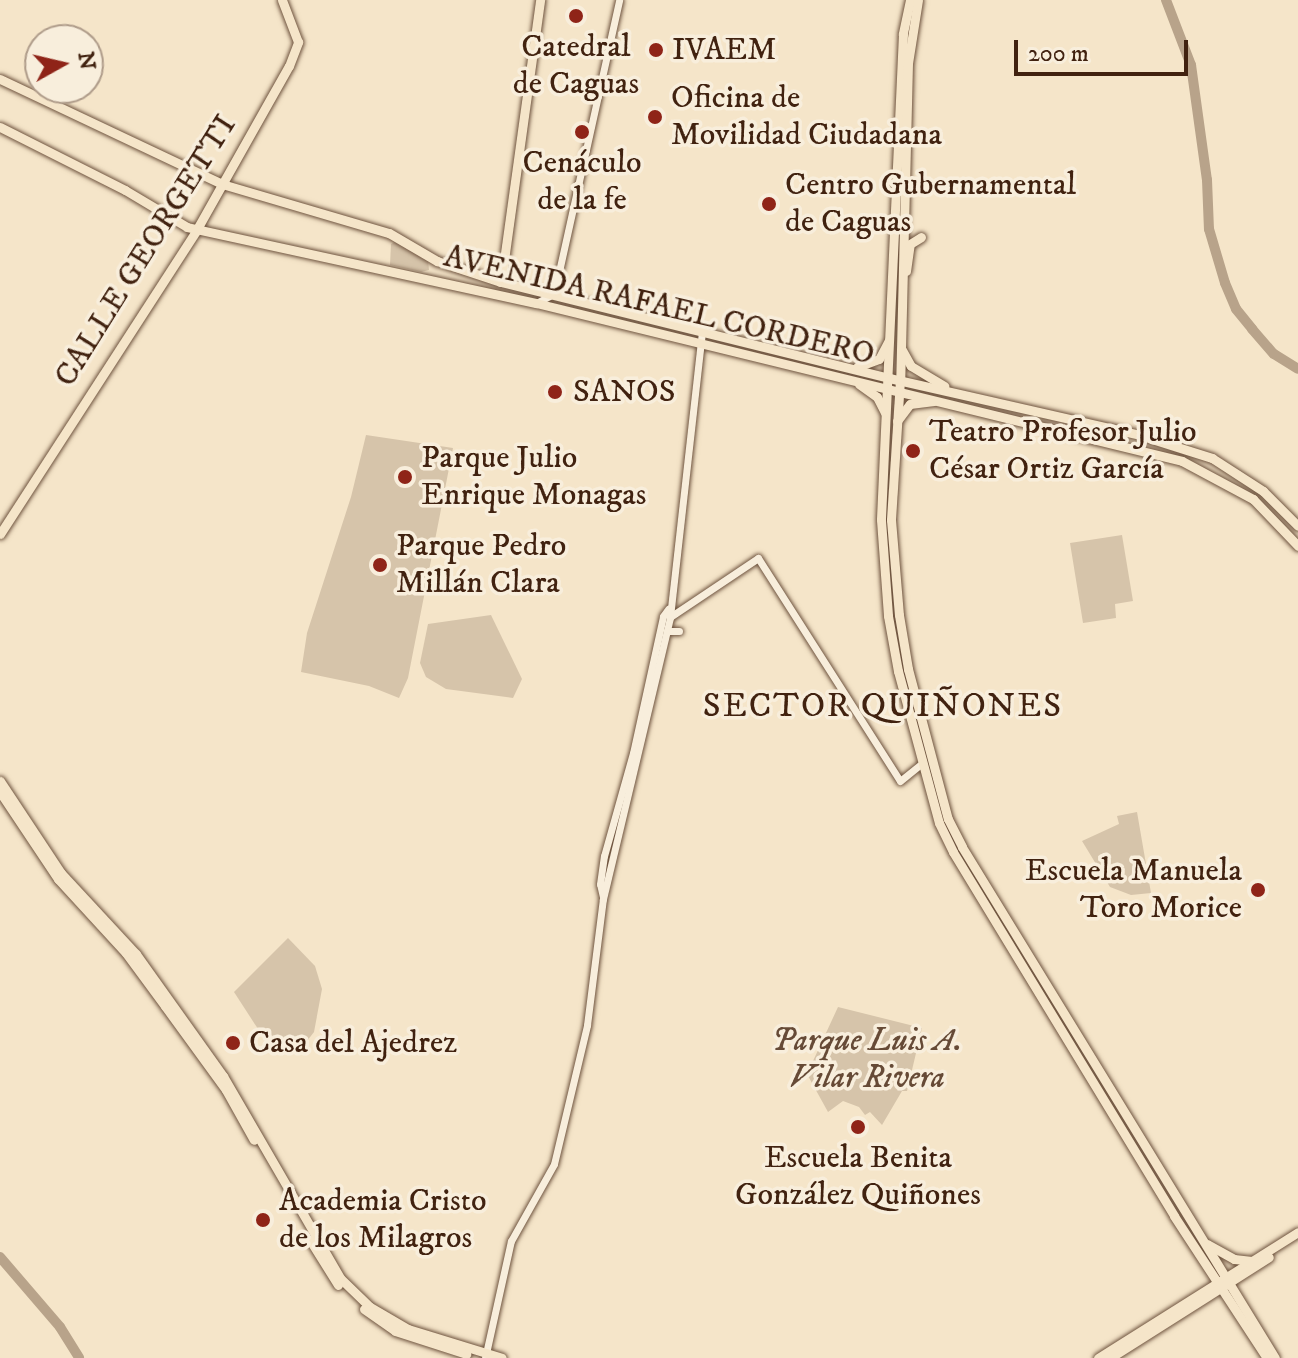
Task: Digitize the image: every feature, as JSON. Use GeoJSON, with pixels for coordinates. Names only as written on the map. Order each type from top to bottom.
{"type":"FeatureCollection","features":[{"type":"Feature","properties":{"kind":"main road","name":"CALLE GEORGETTI"},"geometry":{"type":"LineString","coordinates":[[0,532],[197,229],[277,89],[298,42],[282,0]]}},
{"type":"Feature","properties":{"kind":"main road"},"geometry":{"type":"LineString","coordinates":[[501,282],[540,0]]}},
{"type":"Feature","properties":{"kind":"main road"},"geometry":{"type":"LineString","coordinates":[[910,0],[903,34],[896,183],[901,347],[894,384],[881,520],[888,616],[898,671],[939,823],[953,852],[1204,1262],[1224,1284]]}},
{"type":"Feature","properties":{"kind":"main road"},"geometry":{"type":"LineString","coordinates":[[898,308],[908,63],[918,0]]}},
{"type":"Feature","properties":{"kind":"main road","name":"AVENIDA RAFAEL CORDERO"},"geometry":{"type":"LineString","coordinates":[[0,79],[222,184],[389,233],[437,261],[501,282],[702,330],[848,373]]}},
{"type":"Feature","properties":{"kind":"main road","name":"AVENIDA RAFAEL CORDERO"},"geometry":{"type":"LineString","coordinates":[[0,127],[197,229],[536,303],[700,345],[894,384],[966,394],[1139,435],[1212,458],[1263,491],[1298,526]]}},
{"type":"Feature","properties":{"kind":"main road"},"geometry":{"type":"LineString","coordinates":[[896,183],[902,223]]}},
{"type":"Feature","properties":{"kind":"main road"},"geometry":{"type":"LineString","coordinates":[[848,373],[879,359],[890,337],[898,308],[910,244],[921,237]]}},
{"type":"Feature","properties":{"kind":"main road"},"geometry":{"type":"LineString","coordinates":[[890,337],[894,384]]}},
{"type":"Feature","properties":{"kind":"main road"},"geometry":{"type":"LineString","coordinates":[[901,347],[911,366],[921,375],[966,394]]}},
{"type":"Feature","properties":{"kind":"main road"},"geometry":{"type":"LineString","coordinates":[[848,373],[877,397],[891,422]]}},
{"type":"Feature","properties":{"kind":"main road","name":"AVENIDA RAFAEL CORDERO"},"geometry":{"type":"LineString","coordinates":[[894,384],[940,400],[1182,461],[1234,487],[1280,523],[1298,546]]}},
{"type":"Feature","properties":{"kind":"main road"},"geometry":{"type":"LineString","coordinates":[[891,422],[910,404],[940,400]]}},
{"type":"Feature","properties":{"kind":"main road"},"geometry":{"type":"LineString","coordinates":[[1182,461],[1212,458],[1234,487]]}},
{"type":"Feature","properties":{"kind":"main road"},"geometry":{"type":"LineString","coordinates":[[888,467],[899,615],[908,669],[948,819],[1003,916],[1203,1241],[1267,1358]]}},
{"type":"Feature","properties":{"kind":"main road"},"geometry":{"type":"LineString","coordinates":[[0,781],[61,873],[136,954],[247,1119],[334,1274],[389,1319],[484,1357],[502,1358]]}},
{"type":"Feature","properties":{"kind":"main road"},"geometry":{"type":"LineString","coordinates":[[0,792],[58,879],[126,953],[247,1119]]}},
{"type":"Feature","properties":{"kind":"main road"},"geometry":{"type":"LineString","coordinates":[[1224,1284],[1252,1261],[1298,1232]]}},
{"type":"Feature","properties":{"kind":"main road"},"geometry":{"type":"LineString","coordinates":[[1098,1358],[1244,1274],[1298,1239]]}},
{"type":"Feature","properties":{"kind":"main road"},"geometry":{"type":"LineString","coordinates":[[1203,1241],[1234,1259],[1252,1261]]}},
{"type":"Feature","properties":{"kind":"main road"},"geometry":{"type":"LineString","coordinates":[[1110,1358],[1205,1295],[1209,1281],[1204,1262]]}},
{"type":"Feature","properties":{"kind":"main road"},"geometry":{"type":"LineString","coordinates":[[1238,1307],[1238,1286],[1244,1274]]}},
{"type":"Feature","properties":{"kind":"main road"},"geometry":{"type":"LineString","coordinates":[[1205,1295],[1238,1307],[1275,1358]]}},
{"type":"Feature","properties":{"kind":"street"},"geometry":{"type":"LineString","coordinates":[[536,303],[554,294],[619,0]]}},
{"type":"Feature","properties":{"kind":"street"},"geometry":{"type":"LineString","coordinates":[[484,1357],[511,1241],[554,1164],[590,1011],[603,899],[667,631],[702,330]]}},
{"type":"Feature","properties":{"kind":"street"},"geometry":{"type":"LineString","coordinates":[[603,899],[600,884],[604,856],[633,753],[663,616],[688,605],[758,558],[900,781],[922,763]]}},
{"type":"Feature","properties":{"kind":"street"},"geometry":{"type":"LineString","coordinates":[[670,590],[688,605]]}},
{"type":"Feature","properties":{"kind":"street"},"geometry":{"type":"LineString","coordinates":[[667,631],[679,631]]}},
{"type":"Feature","properties":{"kind":"green space"},"geometry":{"type":"Polygon","coordinates":[[[395,242],[428,260],[429,270],[421,272],[390,265],[391,244],[395,242]]]}},
{"type":"Feature","properties":{"kind":"green space","name":"Parque Pedro Millán Clara"},"geometry":{"type":"Polygon","coordinates":[[[366,435],[453,448],[408,678],[399,698],[369,686],[301,672],[307,633],[351,497],[366,435]]]}},
{"type":"Feature","properties":{"kind":"green space"},"geometry":{"type":"Polygon","coordinates":[[[1122,535],[1133,601],[1115,604],[1116,618],[1083,623],[1070,543],[1122,535]]]}},
{"type":"Feature","properties":{"kind":"green space"},"geometry":{"type":"Polygon","coordinates":[[[491,615],[522,679],[513,698],[446,689],[426,677],[420,663],[428,624],[491,615]]]}},
{"type":"Feature","properties":{"kind":"green space"},"geometry":{"type":"Polygon","coordinates":[[[1137,812],[1151,893],[1131,895],[1110,887],[1082,841],[1119,824],[1117,816],[1137,812]]]}},
{"type":"Feature","properties":{"kind":"green space"},"geometry":{"type":"Polygon","coordinates":[[[288,938],[315,966],[322,989],[314,1032],[300,1050],[271,1049],[234,992],[288,938]]]}},
{"type":"Feature","properties":{"kind":"green space","name":"Parque Luis A. Vilar Rivera"},"geometry":{"type":"Polygon","coordinates":[[[838,1007],[922,1028],[907,1091],[902,1091],[882,1125],[870,1112],[865,1115],[859,1107],[843,1101],[828,1112],[807,1074],[838,1007]]]}},
{"type":"Feature","properties":{"kind":"waterway"},"geometry":{"type":"LineString","coordinates":[[1166,0],[1191,65],[1207,180],[1209,229],[1225,283],[1236,309],[1252,329],[1274,354],[1298,369]]}},
{"type":"Feature","properties":{"kind":"waterway"},"geometry":{"type":"LineString","coordinates":[[0,1257],[60,1327],[79,1358]]}},
{"type":"Feature","properties":{"kind":"place","name":"Catedral de Caguas"},"geometry":{"type":"Point","coordinates":[576,16]}},
{"type":"Feature","properties":{"kind":"place","name":"IVAEM"},"geometry":{"type":"Point","coordinates":[656,50]}},
{"type":"Feature","properties":{"kind":"place","name":"Oficina de Movilidad Ciudadana"},"geometry":{"type":"Point","coordinates":[655,117]}},
{"type":"Feature","properties":{"kind":"place","name":"Cenáculo de la fe"},"geometry":{"type":"Point","coordinates":[582,132]}},
{"type":"Feature","properties":{"kind":"place","name":"Centro Gubernamental de Caguas"},"geometry":{"type":"Point","coordinates":[769,204]}},
{"type":"Feature","properties":{"kind":"place","name":"SANOS"},"geometry":{"type":"Point","coordinates":[555,392]}},
{"type":"Feature","properties":{"kind":"place","name":"Teatro Profesor Julio César Ortiz García"},"geometry":{"type":"Point","coordinates":[913,451]}},
{"type":"Feature","properties":{"kind":"place","name":"Parque Julio Enrique Monagas"},"geometry":{"type":"Point","coordinates":[405,477]}},
{"type":"Feature","properties":{"kind":"place","name":"Parque Pedro Millán Clara"},"geometry":{"type":"Point","coordinates":[380,565]}},
{"type":"Feature","properties":{"kind":"place","name":"Escuela Manuela Toro Morice"},"geometry":{"type":"Point","coordinates":[1258,890]}},
{"type":"Feature","properties":{"kind":"place","name":"Casa del Ajedrez"},"geometry":{"type":"Point","coordinates":[233,1043]}},
{"type":"Feature","properties":{"kind":"place","name":"Escuela Benita González Quiñones"},"geometry":{"type":"Point","coordinates":[858,1127]}},
{"type":"Feature","properties":{"kind":"place","name":"Academia Cristo de los Milagros"},"geometry":{"type":"Point","coordinates":[263,1220]}},
{"type":"Feature","properties":{"kind":"district","name":"SECTOR QUIÑONES"},"geometry":{"type":"Point","coordinates":[883,707]}}]}
